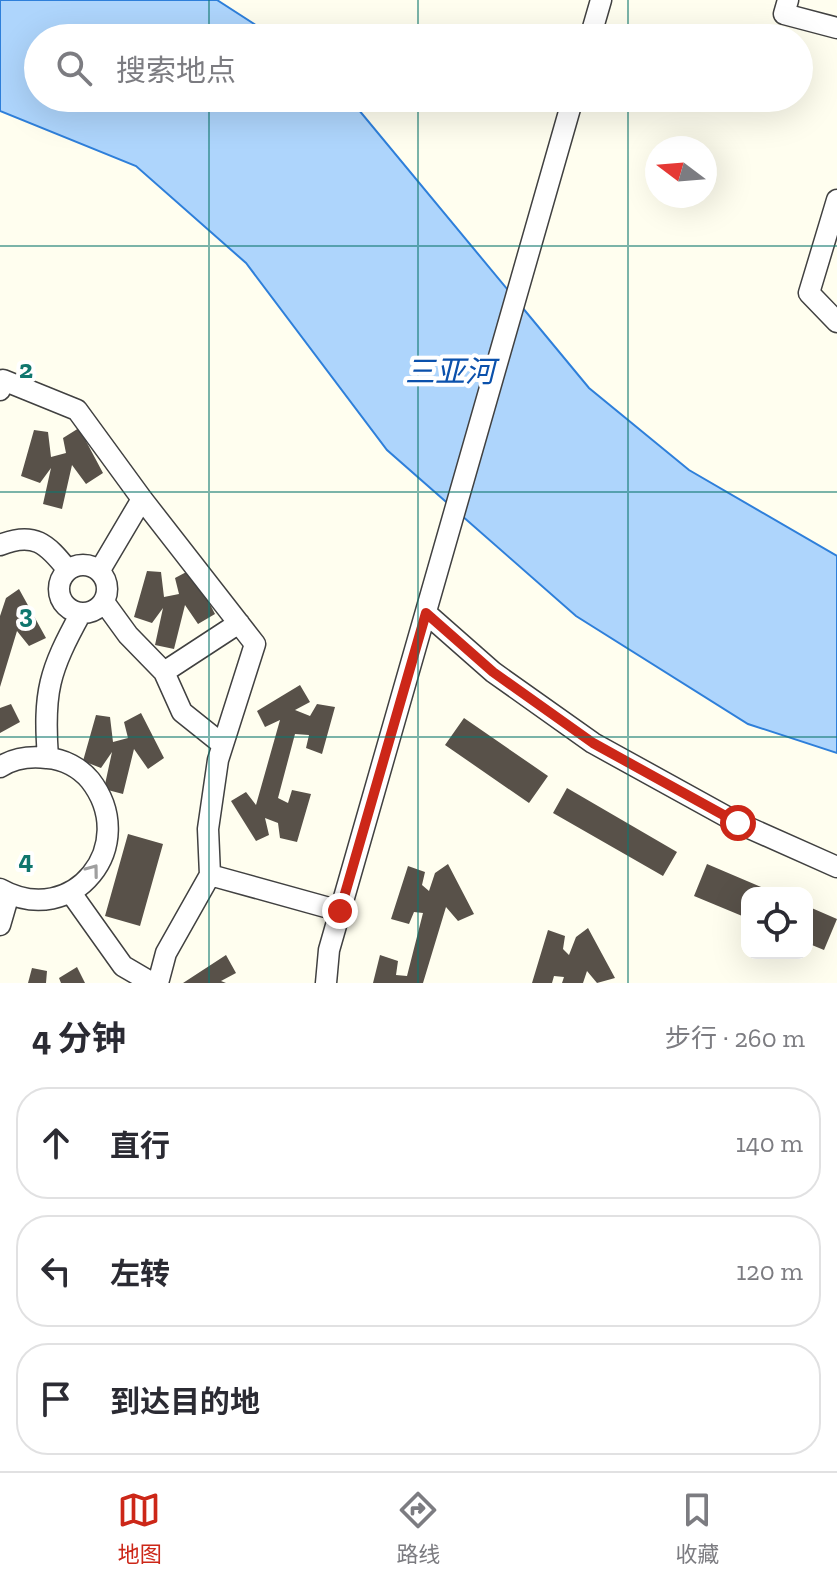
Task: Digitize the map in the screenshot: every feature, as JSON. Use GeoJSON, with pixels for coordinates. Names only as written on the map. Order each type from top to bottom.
{"type":"FeatureCollection","features":[{"type":"Feature","properties":{"kind":"street"},"geometry":{"type":"LineString","coordinates":[[594,24],[601,0]]}},
{"type":"Feature","properties":{"kind":"street"},"geometry":{"type":"LineString","coordinates":[[788,0],[784,14],[837,28]]}},
{"type":"Feature","properties":{"kind":"street"},"geometry":{"type":"LineString","coordinates":[[326,983],[329,950],[569,112]]}},
{"type":"Feature","properties":{"kind":"street"},"geometry":{"type":"LineString","coordinates":[[837,200],[809,293],[837,322]]}},
{"type":"Feature","properties":{"kind":"street"},"geometry":{"type":"LineString","coordinates":[[0,390],[3,380],[77,410],[255,644],[222,744],[208,829],[210,875],[166,953],[155,983],[123,966],[71,893]]}},
{"type":"Feature","properties":{"kind":"street"},"geometry":{"type":"LineString","coordinates":[[100,570],[142,499]]}},
{"type":"Feature","properties":{"kind":"street"},"geometry":{"type":"LineString","coordinates":[[0,545],[10,541],[34,540],[48,546],[67,569]]}},
{"type":"Feature","properties":{"kind":"street"},"geometry":{"type":"LineString","coordinates":[[83,564],[100,570],[108,585],[104,602],[91,613],[74,613],[61,601],[58,584],[67,569],[83,564]]}},
{"type":"Feature","properties":{"kind":"street"},"geometry":{"type":"LineString","coordinates":[[104,602],[128,635],[164,672],[182,712],[222,744]]}},
{"type":"Feature","properties":{"kind":"street"},"geometry":{"type":"LineString","coordinates":[[48,758],[45,712],[49,679],[81,613]]}},
{"type":"Feature","properties":{"kind":"street"},"geometry":{"type":"LineString","coordinates":[[426,613],[493,672],[593,743],[738,823],[837,867]]}},
{"type":"Feature","properties":{"kind":"street"},"geometry":{"type":"LineString","coordinates":[[164,672],[239,623]]}},
{"type":"Feature","properties":{"kind":"street"},"geometry":{"type":"LineString","coordinates":[[0,767],[31,756],[59,759],[83,772],[101,794],[109,821],[106,850],[93,875],[71,893],[44,901],[16,898],[5,892],[0,925]]}},
{"type":"Feature","properties":{"kind":"street"},"geometry":{"type":"LineString","coordinates":[[210,875],[340,911]]}},
{"type":"Feature","properties":{"kind":"water","name":"三亚河"},"geometry":{"type":"Polygon","coordinates":[[[0,0],[217,0],[254,24],[24,24],[24,112],[361,112],[589,388],[689,470],[837,556],[837,753],[748,724],[576,616],[387,450],[246,263],[136,166],[0,111],[0,0]]]}},
{"type":"Feature","properties":{"kind":"building"},"geometry":{"type":"Polygon","coordinates":[[[79,428],[103,473],[86,484],[72,465],[62,509],[43,504],[51,468],[40,483],[21,476],[34,430],[48,432],[51,457],[66,453],[63,438],[79,428]]]}},
{"type":"Feature","properties":{"kind":"building"},"geometry":{"type":"Polygon","coordinates":[[[192,569],[215,614],[198,624],[185,605],[174,649],[155,645],[163,608],[152,623],[134,617],[147,571],[161,572],[164,597],[179,594],[175,578],[192,569]]]}},
{"type":"Feature","properties":{"kind":"building"},"geometry":{"type":"Polygon","coordinates":[[[19,589],[46,638],[29,646],[17,631],[0,687],[0,616],[6,598],[19,589]]]}},
{"type":"Feature","properties":{"kind":"building"},"geometry":{"type":"Polygon","coordinates":[[[300,685],[310,702],[295,710],[310,716],[317,704],[335,707],[322,754],[306,748],[309,735],[295,734],[278,798],[288,803],[292,790],[311,794],[297,842],[280,838],[278,823],[265,818],[269,835],[256,841],[231,801],[246,792],[256,805],[280,720],[265,727],[257,711],[300,685]]]}},
{"type":"Feature","properties":{"kind":"building"},"geometry":{"type":"Polygon","coordinates":[[[11,704],[20,722],[0,733],[0,708],[11,704]]]}},
{"type":"Feature","properties":{"kind":"building"},"geometry":{"type":"Polygon","coordinates":[[[141,713],[164,758],[148,769],[134,749],[123,794],[104,789],[112,752],[101,768],[83,761],[96,715],[110,717],[113,742],[128,738],[124,722],[141,713]]]}},
{"type":"Feature","properties":{"kind":"building"},"geometry":{"type":"Polygon","coordinates":[[[464,718],[548,776],[529,803],[445,745],[464,718]]]}},
{"type":"Feature","properties":{"kind":"building"},"geometry":{"type":"Polygon","coordinates":[[[567,788],[677,852],[663,876],[553,813],[567,788]]]}},
{"type":"Feature","properties":{"kind":"building"},"geometry":{"type":"Polygon","coordinates":[[[128,834],[163,844],[140,926],[105,916],[128,834]]]}},
{"type":"Feature","properties":{"kind":"building"},"geometry":{"type":"Polygon","coordinates":[[[448,864],[474,914],[458,921],[446,907],[423,983],[373,983],[380,955],[398,961],[396,975],[407,976],[423,913],[414,912],[409,924],[391,919],[408,866],[425,872],[422,885],[429,891],[435,873],[448,864]]]}},
{"type":"Feature","properties":{"kind":"building"},"geometry":{"type":"Polygon","coordinates":[[[707,864],[761,887],[741,887],[741,916],[694,896],[707,864]]]}},
{"type":"Feature","properties":{"kind":"building"},"geometry":{"type":"Polygon","coordinates":[[[813,909],[837,919],[824,950],[813,945],[813,909]]]}},
{"type":"Feature","properties":{"kind":"building"},"geometry":{"type":"Polygon","coordinates":[[[588,928],[615,978],[597,983],[587,971],[583,983],[562,983],[564,977],[554,976],[552,983],[532,983],[548,930],[565,936],[563,949],[569,955],[576,937],[588,928]]]}},
{"type":"Feature","properties":{"kind":"building"},"geometry":{"type":"Polygon","coordinates":[[[226,955],[236,973],[221,981],[226,983],[183,983],[226,955]]]}},
{"type":"Feature","properties":{"kind":"building"},"geometry":{"type":"Polygon","coordinates":[[[77,967],[85,983],[61,983],[59,978],[77,967]]]}},
{"type":"Feature","properties":{"kind":"building"},"geometry":{"type":"Polygon","coordinates":[[[32,968],[47,971],[46,983],[28,983],[32,968]]]}},
{"type":"Feature","properties":{"kind":"route"},"geometry":{"type":"LineString","coordinates":[[340,911],[426,613],[493,672],[593,743],[738,823]]}}]}
